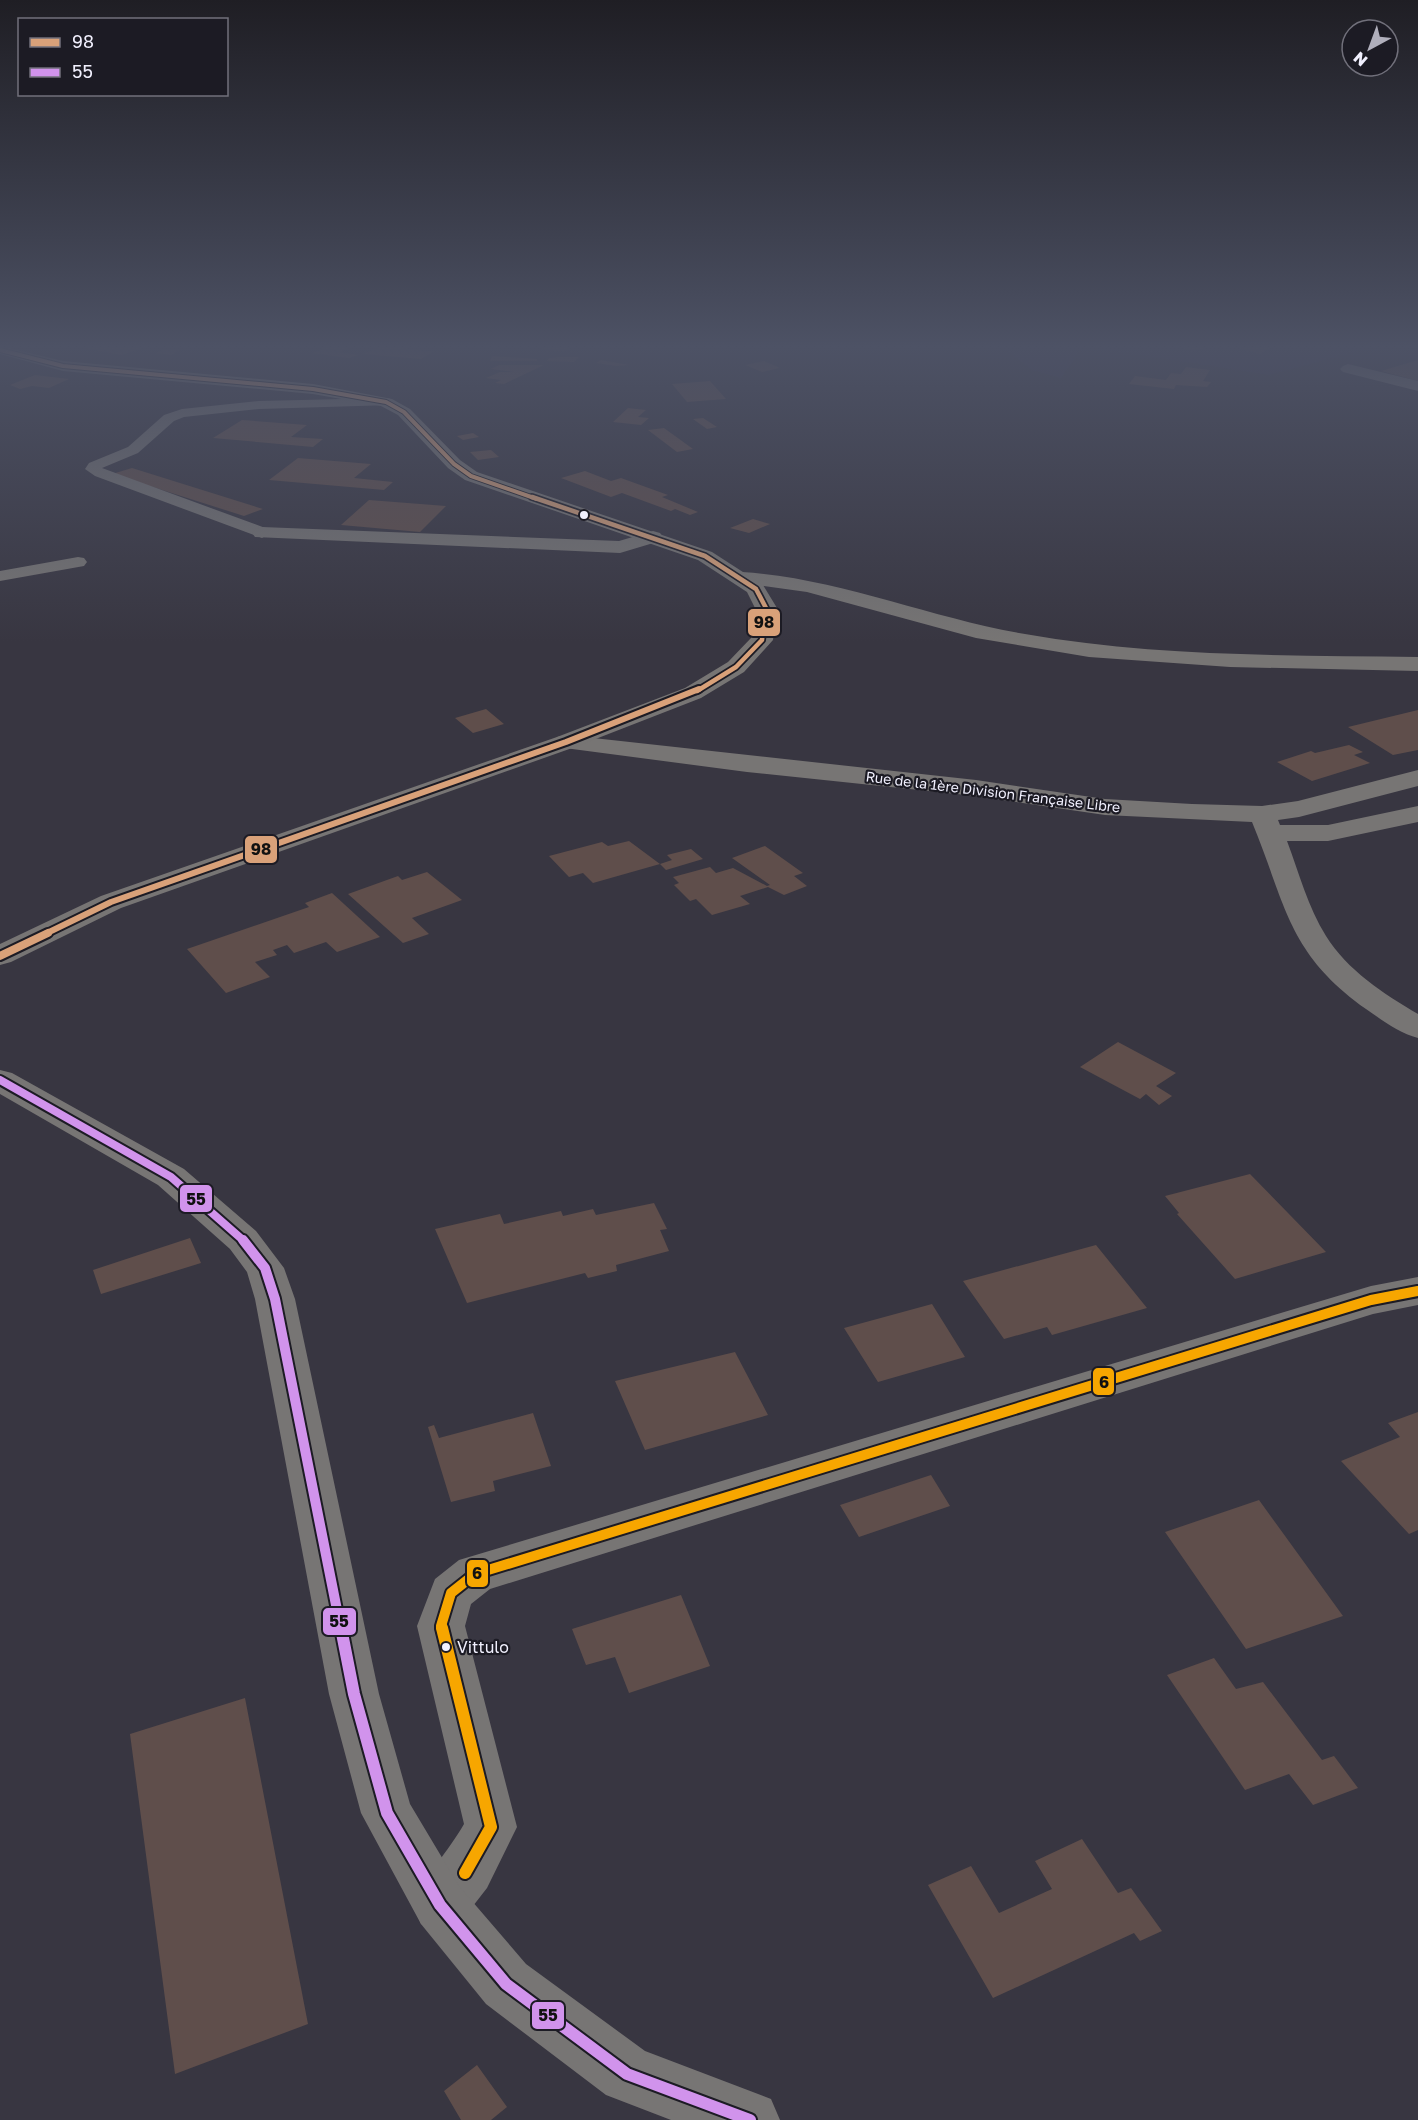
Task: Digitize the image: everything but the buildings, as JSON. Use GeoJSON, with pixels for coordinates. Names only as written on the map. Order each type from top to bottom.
{"type":"FeatureCollection","features":[{"type":"Feature","properties":{"kind":"street"},"geometry":{"type":"LineString","coordinates":[[0,956],[111,902],[566,742],[693,693],[736,668],[762,639],[766,608],[756,589],[742,578],[705,556],[512,492],[471,476],[454,464],[436,445]]}},
{"type":"Feature","properties":{"kind":"street"},"geometry":{"type":"LineString","coordinates":[[262,532],[620,547],[653,537]]}},
{"type":"Feature","properties":{"kind":"street"},"geometry":{"type":"LineString","coordinates":[[742,578],[804,584],[912,615],[1042,644],[1140,655],[1418,664]]}},
{"type":"Feature","properties":{"kind":"street","name":"Rue de la 1ère Division Française Libre"},"geometry":{"type":"LineString","coordinates":[[566,742],[976,788],[1105,807],[1267,824],[1299,809],[1418,778]]}},
{"type":"Feature","properties":{"kind":"street"},"geometry":{"type":"LineString","coordinates":[[1418,814],[1328,833],[1267,824],[1304,922],[1330,963],[1365,996],[1418,1029]]}},
{"type":"Feature","properties":{"kind":"street"},"geometry":{"type":"LineString","coordinates":[[0,1080],[171,1177],[243,1240],[266,1268],[275,1299],[354,1695],[387,1813],[440,1905],[506,1984],[627,2074],[750,2120]]}},
{"type":"Feature","properties":{"kind":"street"},"geometry":{"type":"LineString","coordinates":[[440,1905],[468,1869],[491,1827],[441,1626],[451,1593],[475,1574],[1371,1300],[1418,1291]]}},
{"type":"Feature","properties":{"kind":"lane"},"geometry":{"type":"LineString","coordinates":[[139,445],[133,450],[94,466],[93,469],[262,532]]}},
{"type":"Feature","properties":{"kind":"lane"},"geometry":{"type":"LineString","coordinates":[[0,576],[78,562]]}},
{"type":"Feature","properties":{"kind":"transit line","name":"98"},"geometry":{"type":"LineString","coordinates":[[0,956],[111,902],[566,742],[693,693],[736,667],[762,640],[766,608],[756,589],[742,578],[705,556],[471,476],[454,464],[436,445]]}},
{"type":"Feature","properties":{"kind":"transit line","name":"55"},"geometry":{"type":"LineString","coordinates":[[0,1080],[171,1177],[243,1240],[265,1268],[275,1299],[354,1694],[387,1813],[440,1905],[506,1984],[627,2074],[750,2120]]}},
{"type":"Feature","properties":{"kind":"transit line","name":"6"},"geometry":{"type":"LineString","coordinates":[[465,1873],[491,1827],[441,1626],[451,1593],[475,1574],[1371,1300],[1418,1291]]}},
{"type":"Feature","properties":{"kind":"place","name":"Vittulo"},"geometry":{"type":"Point","coordinates":[446,1647]}}]}
